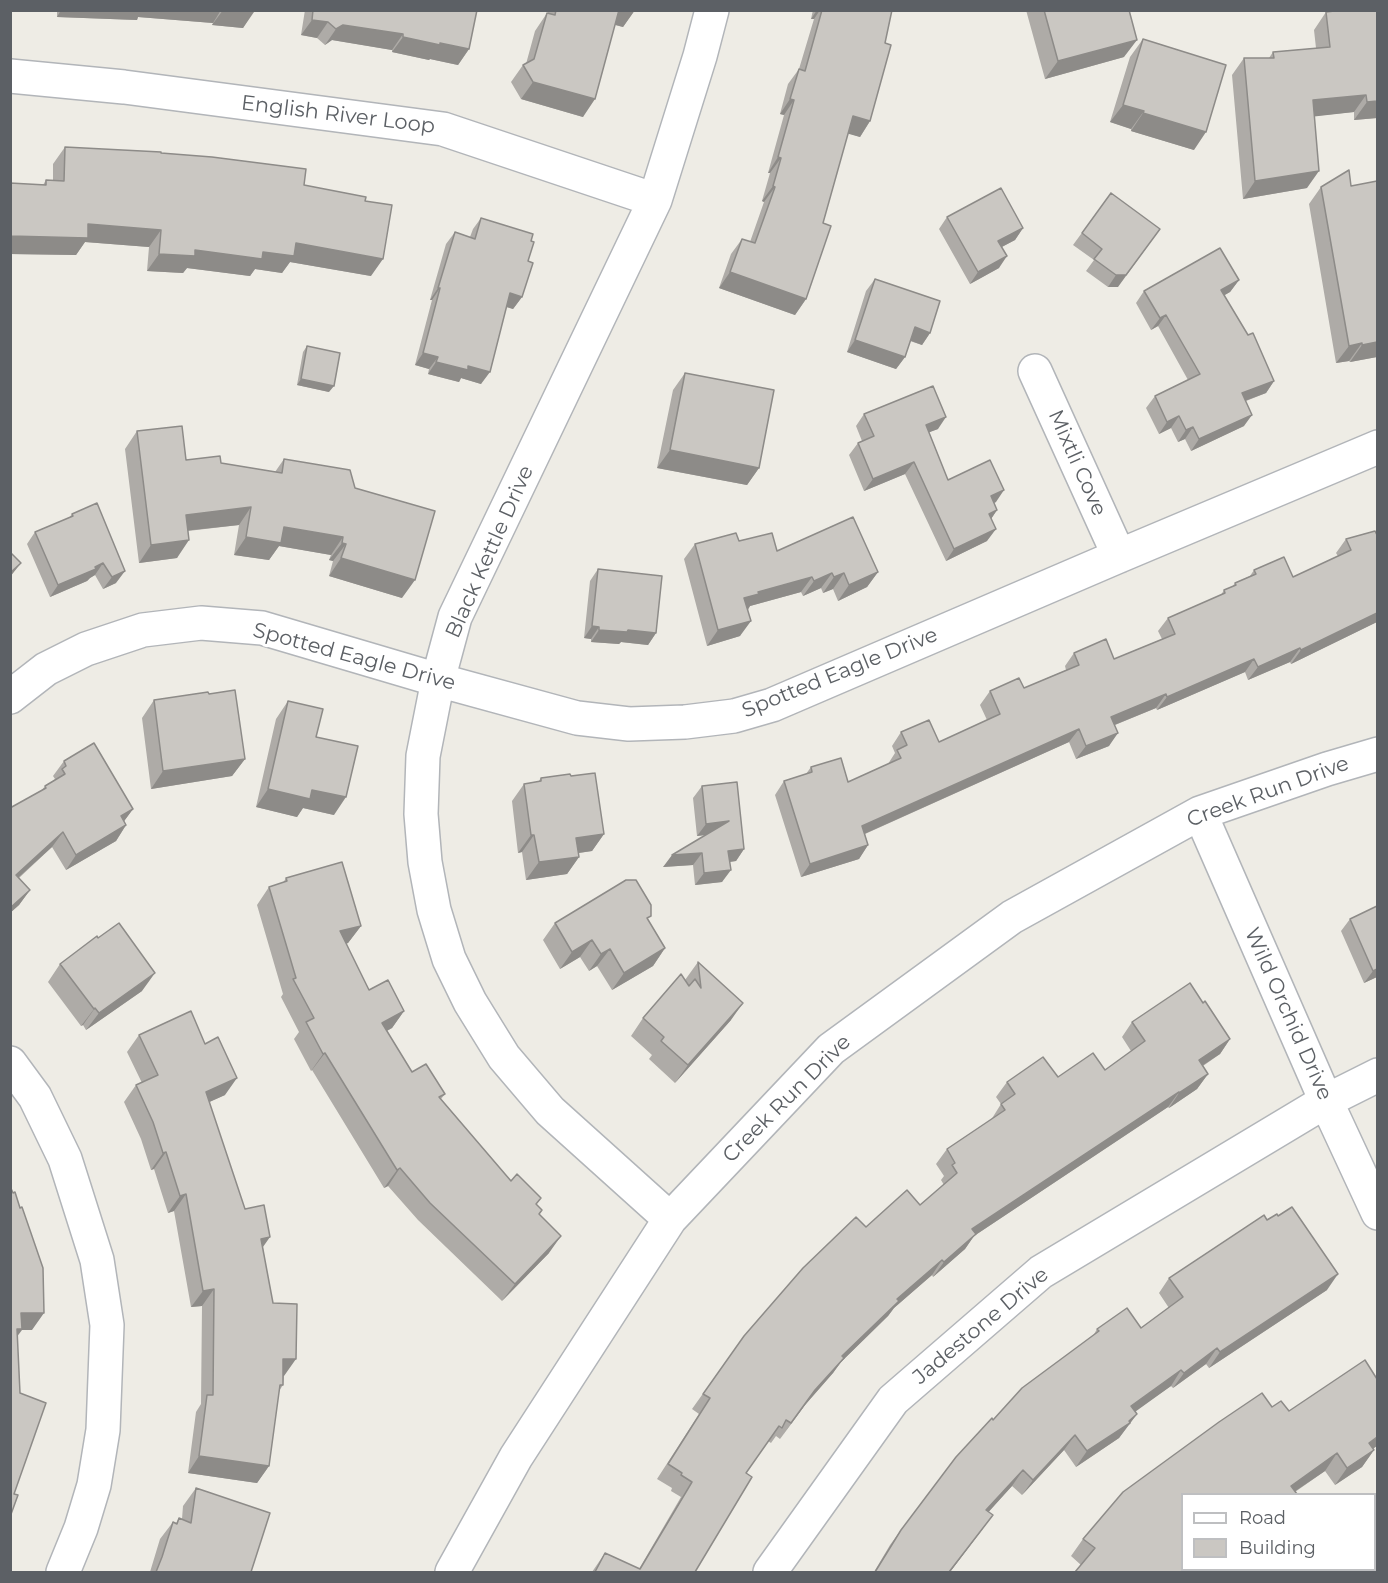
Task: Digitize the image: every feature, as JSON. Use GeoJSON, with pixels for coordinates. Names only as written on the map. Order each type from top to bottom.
{"type":"FeatureCollection","features":[{"type":"Feature","properties":{"kind":"street","name":"Black Kettle Drive"},"geometry":{"type":"LineString","coordinates":[[670,1219],[550,1111],[504,1057],[470,1002],[449,959],[434,910],[425,862],[421,814],[423,756],[438,680],[456,617],[655,200],[712,10]]}},
{"type":"Feature","properties":{"kind":"street","name":"English River Loop"},"geometry":{"type":"LineString","coordinates":[[10,76],[124,87],[443,129],[655,200]]}},
{"type":"Feature","properties":{"kind":"street","name":"Mixtli Cove"},"geometry":{"type":"LineString","coordinates":[[1035,370],[1119,556]]}},
{"type":"Feature","properties":{"kind":"street","name":"Spotted Eagle Drive"},"geometry":{"type":"LineString","coordinates":[[10,698],[46,669],[86,649],[143,630],[201,623],[262,628],[577,718],[629,724],[685,722],[734,716],[772,705],[1377,447]]}},
{"type":"Feature","properties":{"kind":"street","name":"Creek Run Drive"},"geometry":{"type":"LineString","coordinates":[[452,1572],[516,1457],[670,1219],[831,1049],[1012,917],[1200,813],[1377,754]]}},
{"type":"Feature","properties":{"kind":"street","name":"Wild Orchid Drive"},"geometry":{"type":"LineString","coordinates":[[1200,813],[1377,1213]]}},
{"type":"Feature","properties":{"kind":"street"},"geometry":{"type":"LineString","coordinates":[[10,1063],[35,1097],[65,1159],[98,1260],[107,1324],[104,1430],[94,1485],[81,1528],[63,1572]]}},
{"type":"Feature","properties":{"kind":"street","name":"Jadestone Drive"},"geometry":{"type":"LineString","coordinates":[[771,1572],[893,1400],[1041,1272],[1326,1101],[1377,1076]]}},
{"type":"Feature","properties":{"kind":"building"},"geometry":{"type":"Polygon","coordinates":[[[313,10],[477,10],[469,49],[403,37],[403,34],[343,25],[336,29],[328,22],[312,20],[313,10]]]}},
{"type":"Feature","properties":{"kind":"building"},"geometry":{"type":"Polygon","coordinates":[[[556,10],[619,10],[595,99],[533,82],[523,65],[534,59],[547,13],[555,15],[556,10]]]}},
{"type":"Feature","properties":{"kind":"building"},"geometry":{"type":"Polygon","coordinates":[[[822,10],[892,10],[885,43],[891,45],[870,121],[853,116],[823,223],[831,226],[806,299],[730,272],[742,239],[755,243],[775,187],[773,186],[781,158],[778,157],[794,100],[790,99],[799,69],[805,71],[822,10]]]}},
{"type":"Feature","properties":{"kind":"building"},"geometry":{"type":"Polygon","coordinates":[[[1044,10],[1129,10],[1137,40],[1058,61],[1044,10]]]}},
{"type":"Feature","properties":{"kind":"building"},"geometry":{"type":"Polygon","coordinates":[[[1377,10],[1377,101],[1367,102],[1366,95],[1313,100],[1319,171],[1255,181],[1244,58],[1274,58],[1273,52],[1330,47],[1326,12],[1377,10]]]}},
{"type":"Feature","properties":{"kind":"building"},"geometry":{"type":"Polygon","coordinates":[[[1143,39],[1226,65],[1206,132],[1123,105],[1143,39]]]}},
{"type":"Feature","properties":{"kind":"building"},"geometry":{"type":"Polygon","coordinates":[[[65,147],[161,152],[306,169],[304,185],[366,197],[365,201],[392,205],[383,259],[296,243],[294,256],[263,252],[262,259],[195,250],[195,256],[159,254],[161,230],[88,224],[88,238],[10,236],[10,183],[46,185],[46,180],[64,181],[65,147]]]}},
{"type":"Feature","properties":{"kind":"building"},"geometry":{"type":"Polygon","coordinates":[[[1349,170],[1351,186],[1377,181],[1377,342],[1349,346],[1321,187],[1349,170]]]}},
{"type":"Feature","properties":{"kind":"building"},"geometry":{"type":"Polygon","coordinates":[[[1001,188],[1023,228],[998,241],[1007,256],[978,272],[947,217],[1001,188]]]}},
{"type":"Feature","properties":{"kind":"building"},"geometry":{"type":"Polygon","coordinates":[[[1111,193],[1160,229],[1126,275],[1116,275],[1094,259],[1102,249],[1082,233],[1111,193]]]}},
{"type":"Feature","properties":{"kind":"building"},"geometry":{"type":"Polygon","coordinates":[[[481,218],[533,234],[531,241],[534,242],[528,261],[533,263],[522,297],[510,293],[490,372],[468,366],[468,370],[436,362],[438,357],[423,353],[440,288],[438,288],[455,232],[475,239],[481,218]]]}},
{"type":"Feature","properties":{"kind":"building"},"geometry":{"type":"Polygon","coordinates":[[[1220,248],[1239,280],[1221,290],[1248,335],[1253,333],[1274,381],[1242,393],[1252,415],[1199,439],[1193,427],[1186,430],[1179,416],[1167,422],[1155,396],[1200,374],[1166,315],[1160,318],[1144,291],[1220,248]]]}},
{"type":"Feature","properties":{"kind":"building"},"geometry":{"type":"Polygon","coordinates":[[[875,279],[940,301],[930,333],[915,327],[905,357],[855,340],[875,279]]]}},
{"type":"Feature","properties":{"kind":"building"},"geometry":{"type":"Polygon","coordinates":[[[307,346],[340,353],[334,386],[301,379],[307,346]]]}},
{"type":"Feature","properties":{"kind":"building"},"geometry":{"type":"Polygon","coordinates":[[[685,373],[774,390],[759,468],[670,450],[685,373]]]}},
{"type":"Feature","properties":{"kind":"building"},"geometry":{"type":"Polygon","coordinates":[[[933,386],[946,417],[926,425],[948,480],[990,460],[1004,490],[991,496],[997,510],[989,514],[996,529],[954,549],[914,462],[873,479],[858,443],[874,436],[864,414],[933,386]]]}},
{"type":"Feature","properties":{"kind":"building"},"geometry":{"type":"Polygon","coordinates":[[[182,426],[186,460],[220,456],[221,463],[282,473],[284,459],[350,470],[355,488],[435,511],[415,580],[341,558],[346,544],[342,543],[343,537],[284,527],[281,543],[246,537],[251,507],[186,515],[189,540],[151,545],[137,431],[182,426]]]}},
{"type":"Feature","properties":{"kind":"building"},"geometry":{"type":"Polygon","coordinates":[[[97,503],[125,571],[112,577],[103,563],[95,567],[96,569],[58,585],[35,532],[97,503]]]}},
{"type":"Feature","properties":{"kind":"building"},"geometry":{"type":"Polygon","coordinates":[[[853,517],[878,572],[849,585],[844,573],[834,577],[832,573],[814,581],[812,577],[758,592],[759,594],[744,598],[751,621],[718,630],[695,544],[736,533],[739,541],[772,533],[777,551],[853,517]]]}},
{"type":"Feature","properties":{"kind":"building"},"geometry":{"type":"Polygon","coordinates":[[[1375,531],[1377,535],[1377,613],[1301,650],[1300,648],[1258,667],[1254,659],[1167,697],[1166,694],[1111,717],[1118,733],[1086,746],[1079,729],[862,826],[868,845],[810,864],[784,781],[812,772],[811,767],[841,758],[848,782],[901,758],[897,750],[907,745],[901,732],[929,720],[939,742],[1000,714],[990,691],[1019,678],[1024,688],[1079,665],[1074,653],[1106,639],[1114,659],[1175,634],[1168,618],[1225,593],[1224,590],[1236,585],[1235,583],[1256,574],[1254,570],[1284,557],[1293,577],[1351,550],[1346,539],[1375,531]]]}},
{"type":"Feature","properties":{"kind":"building"},"geometry":{"type":"Polygon","coordinates":[[[10,552],[21,563],[10,573],[10,552]]]}},
{"type":"Feature","properties":{"kind":"building"},"geometry":{"type":"Polygon","coordinates":[[[598,569],[662,576],[656,633],[599,630],[599,627],[592,626],[598,569]]]}},
{"type":"Feature","properties":{"kind":"building"},"geometry":{"type":"Polygon","coordinates":[[[235,690],[245,759],[163,771],[154,700],[235,690]]]}},
{"type":"Feature","properties":{"kind":"building"},"geometry":{"type":"Polygon","coordinates":[[[288,701],[323,709],[316,737],[358,746],[346,797],[312,790],[310,799],[268,789],[288,701]]]}},
{"type":"Feature","properties":{"kind":"building"},"geometry":{"type":"Polygon","coordinates":[[[94,743],[133,809],[121,816],[126,825],[76,855],[63,832],[16,875],[30,890],[10,908],[10,808],[46,788],[45,786],[65,774],[62,769],[66,766],[64,761],[94,743]]]}},
{"type":"Feature","properties":{"kind":"building"},"geometry":{"type":"Polygon","coordinates":[[[595,773],[604,834],[576,838],[579,857],[539,862],[534,835],[531,835],[524,784],[541,781],[541,778],[595,773]]]}},
{"type":"Feature","properties":{"kind":"building"},"geometry":{"type":"Polygon","coordinates":[[[737,782],[744,849],[728,851],[731,870],[704,873],[702,853],[672,855],[729,821],[706,824],[702,786],[737,782]]]}},
{"type":"Feature","properties":{"kind":"building"},"geometry":{"type":"Polygon","coordinates":[[[342,862],[361,926],[340,931],[369,990],[388,980],[404,1011],[382,1023],[412,1072],[426,1064],[445,1094],[439,1097],[511,1181],[517,1174],[541,1198],[536,1204],[542,1210],[539,1214],[561,1236],[515,1284],[430,1203],[400,1168],[397,1170],[325,1053],[323,1054],[306,1022],[314,1018],[293,979],[296,978],[269,887],[287,881],[286,878],[342,862]]]}},
{"type":"Feature","properties":{"kind":"building"},"geometry":{"type":"Polygon","coordinates":[[[626,880],[636,880],[651,905],[651,916],[647,918],[665,948],[624,973],[610,949],[601,954],[592,940],[572,952],[555,923],[626,880]]]}},
{"type":"Feature","properties":{"kind":"building"},"geometry":{"type":"Polygon","coordinates":[[[1377,906],[1377,969],[1373,971],[1350,919],[1377,906]]]}},
{"type":"Feature","properties":{"kind":"building"},"geometry":{"type":"Polygon","coordinates":[[[119,923],[155,973],[99,1013],[60,964],[97,936],[98,938],[119,923]]]}},
{"type":"Feature","properties":{"kind":"building"},"geometry":{"type":"Polygon","coordinates":[[[698,962],[743,1003],[688,1065],[661,1041],[664,1037],[643,1018],[681,974],[689,986],[695,979],[701,988],[698,962]]]}},
{"type":"Feature","properties":{"kind":"building"},"geometry":{"type":"Polygon","coordinates":[[[1190,983],[1230,1039],[1199,1060],[1208,1074],[972,1229],[976,1234],[897,1299],[899,1301],[842,1356],[844,1358],[815,1390],[791,1423],[786,1420],[782,1428],[779,1426],[746,1473],[752,1477],[695,1572],[595,1572],[605,1553],[640,1569],[692,1482],[668,1464],[710,1398],[703,1394],[744,1336],[803,1268],[856,1217],[866,1227],[907,1190],[920,1205],[957,1173],[952,1165],[955,1163],[947,1149],[1005,1110],[1001,1104],[1015,1094],[1007,1082],[1043,1057],[1058,1077],[1093,1053],[1105,1070],[1145,1041],[1132,1022],[1190,983]]]}},
{"type":"Feature","properties":{"kind":"building"},"geometry":{"type":"Polygon","coordinates":[[[191,1011],[205,1044],[218,1037],[237,1078],[206,1092],[245,1209],[264,1205],[270,1237],[261,1239],[273,1303],[297,1304],[296,1359],[283,1359],[283,1385],[280,1385],[269,1466],[199,1456],[207,1395],[213,1395],[214,1289],[203,1291],[186,1194],[180,1196],[166,1152],[163,1153],[153,1122],[136,1085],[158,1075],[139,1035],[191,1011]]]}},
{"type":"Feature","properties":{"kind":"building"},"geometry":{"type":"Polygon","coordinates":[[[10,1186],[13,1193],[15,1192],[20,1208],[22,1207],[43,1268],[44,1313],[21,1313],[22,1329],[17,1329],[20,1393],[46,1403],[14,1494],[18,1495],[10,1517],[10,1186]]]}},
{"type":"Feature","properties":{"kind":"building"},"geometry":{"type":"Polygon","coordinates":[[[1292,1207],[1338,1274],[1220,1352],[1217,1348],[1184,1373],[1181,1370],[1131,1406],[1137,1414],[1129,1421],[1130,1423],[1087,1451],[1075,1435],[1033,1480],[1023,1470],[986,1510],[993,1515],[949,1572],[875,1572],[901,1530],[956,1457],[1022,1388],[1127,1308],[1141,1328],[1183,1297],[1169,1278],[1264,1215],[1267,1220],[1292,1207]]]}},
{"type":"Feature","properties":{"kind":"building"},"geometry":{"type":"Polygon","coordinates":[[[1365,1360],[1377,1379],[1377,1437],[1369,1443],[1374,1450],[1347,1468],[1337,1453],[1291,1486],[1296,1493],[1181,1493],[1181,1571],[1196,1572],[1075,1572],[1095,1548],[1083,1539],[1123,1492],[1262,1393],[1272,1407],[1281,1401],[1289,1411],[1365,1360]]]}},
{"type":"Feature","properties":{"kind":"building"},"geometry":{"type":"Polygon","coordinates":[[[196,1488],[270,1513],[251,1572],[156,1572],[173,1522],[177,1524],[179,1518],[191,1523],[196,1488]]]}}]}
